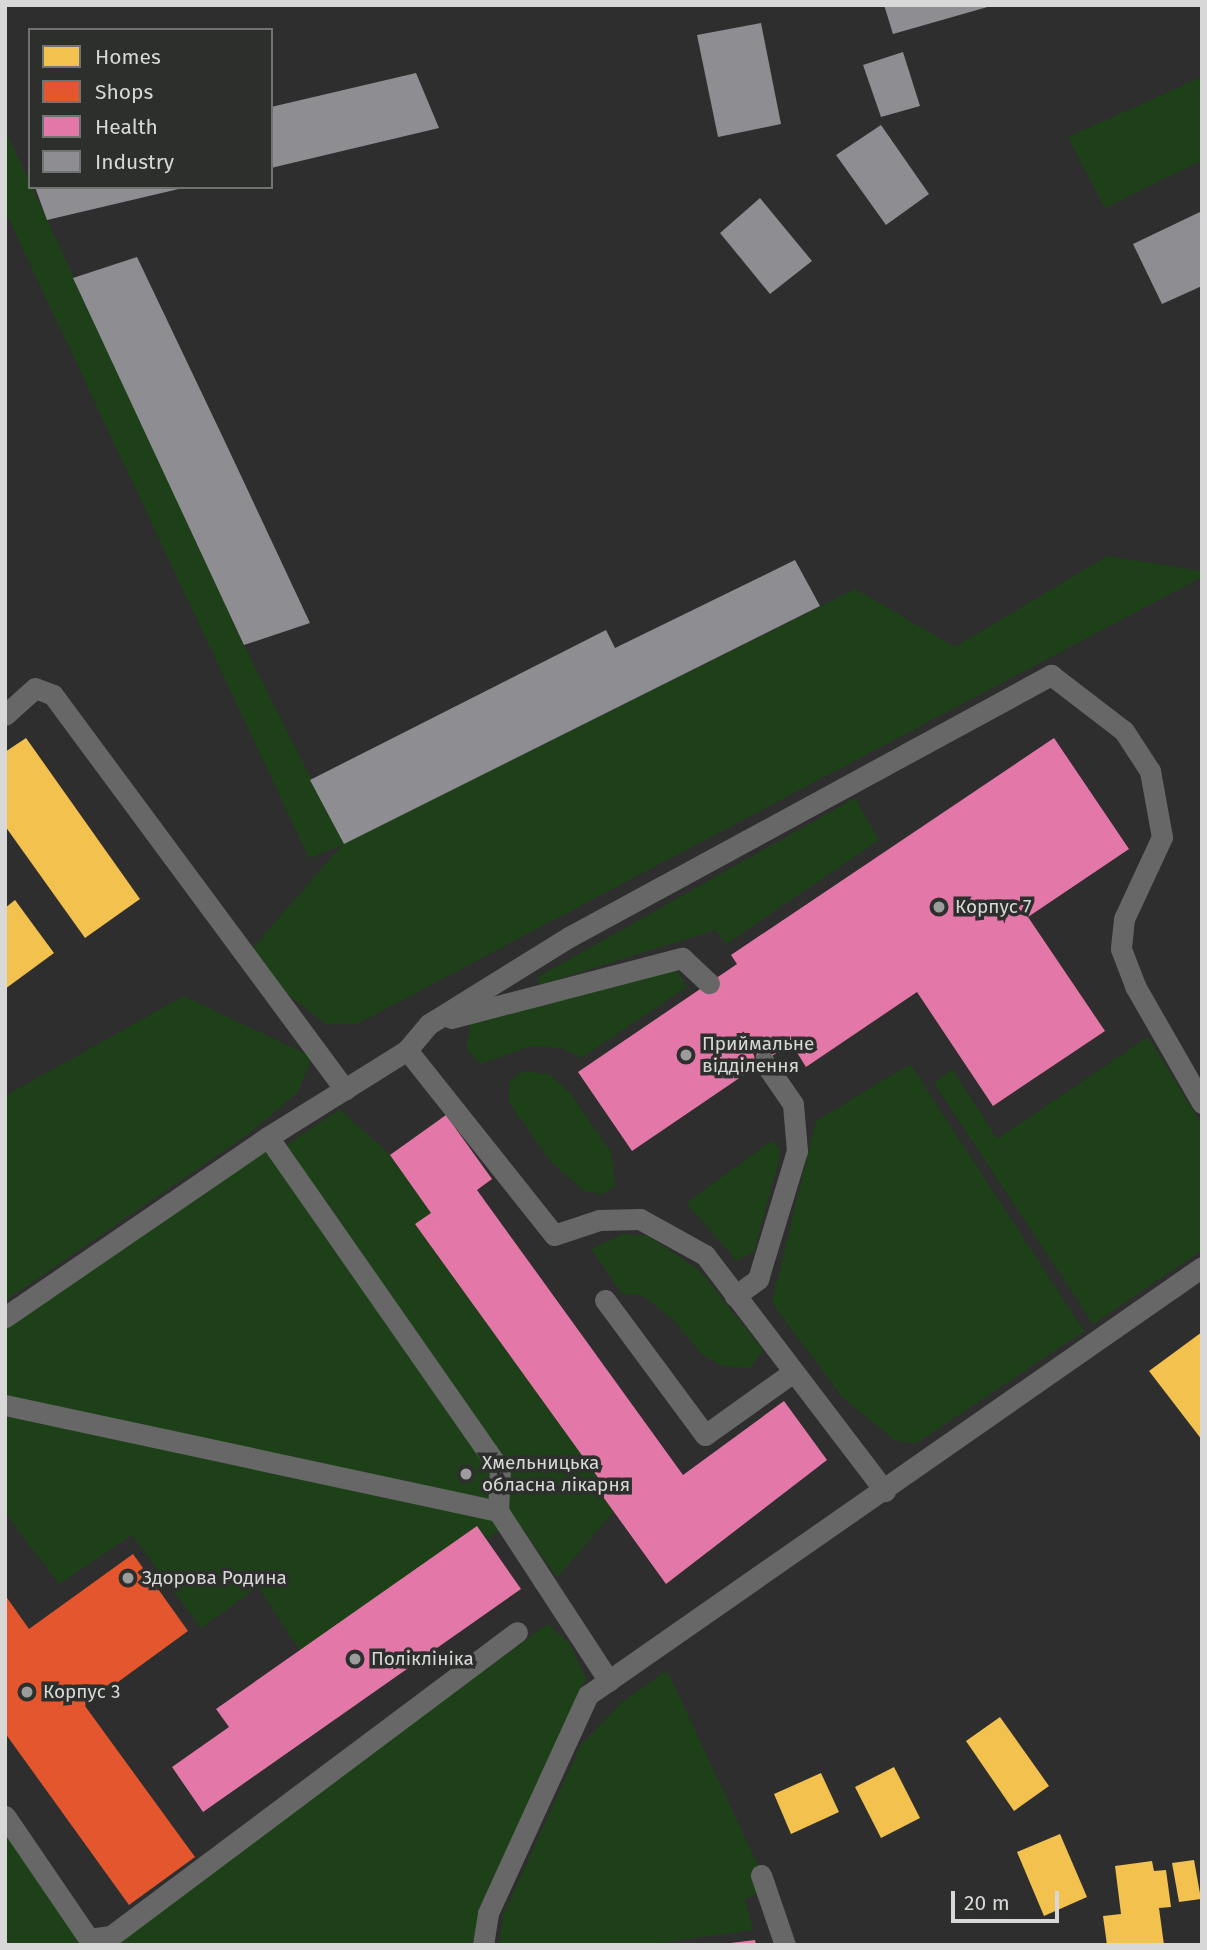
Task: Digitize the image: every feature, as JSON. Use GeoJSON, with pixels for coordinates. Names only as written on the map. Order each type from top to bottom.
{"type":"FeatureCollection","features":[{"type":"Feature","properties":{"kind":"lane"},"geometry":{"type":"LineString","coordinates":[[5,1317],[268,1137],[408,1050],[429,1024],[569,937],[1051,676],[1124,731],[1150,771],[1162,838],[1124,919],[1121,949],[1135,986],[1202,1103]]}},
{"type":"Feature","properties":{"kind":"lane"},"geometry":{"type":"LineString","coordinates":[[5,715],[35,688],[53,695],[345,1090]]}},
{"type":"Feature","properties":{"kind":"lane"},"geometry":{"type":"LineString","coordinates":[[429,1024],[682,958],[709,983]]}},
{"type":"Feature","properties":{"kind":"lane"},"geometry":{"type":"LineString","coordinates":[[408,1050],[554,1234],[598,1220],[640,1219],[705,1255],[792,1373],[886,1491]]}},
{"type":"Feature","properties":{"kind":"lane"},"geometry":{"type":"LineString","coordinates":[[735,1296],[758,1279],[797,1152],[793,1104],[764,1062]]}},
{"type":"Feature","properties":{"kind":"lane"},"geometry":{"type":"LineString","coordinates":[[268,1137],[500,1469],[498,1511],[609,1681]]}},
{"type":"Feature","properties":{"kind":"lane"},"geometry":{"type":"LineString","coordinates":[[483,1945],[488,1913],[589,1695],[886,1491],[1202,1267]]}},
{"type":"Feature","properties":{"kind":"lane"},"geometry":{"type":"LineString","coordinates":[[605,1300],[705,1435],[792,1373]]}},
{"type":"Feature","properties":{"kind":"lane"},"geometry":{"type":"LineString","coordinates":[[5,1405],[498,1511]]}},
{"type":"Feature","properties":{"kind":"lane"},"geometry":{"type":"LineString","coordinates":[[5,1816],[89,1939],[111,1936],[517,1632]]}},
{"type":"Feature","properties":{"kind":"lane"},"geometry":{"type":"LineString","coordinates":[[761,1875],[785,1945]]}},
{"type":"Feature","properties":{"kind":"green space"},"geometry":{"type":"Polygon","coordinates":[[[1202,77],[1202,160],[1105,208],[1068,137],[1202,77]]]}},
{"type":"Feature","properties":{"kind":"green space"},"geometry":{"type":"Polygon","coordinates":[[[5,129],[28,179],[28,189],[33,189],[244,645],[344,844],[855,589],[955,647],[1107,556],[1202,571],[1202,577],[357,1024],[326,1024],[279,988],[253,948],[342,845],[309,858],[5,211],[5,129]]]}},
{"type":"Feature","properties":{"kind":"green space"},"geometry":{"type":"Polygon","coordinates":[[[855,798],[879,840],[726,944],[716,930],[539,985],[538,977],[855,798]]]}},
{"type":"Feature","properties":{"kind":"green space"},"geometry":{"type":"Polygon","coordinates":[[[671,960],[687,987],[581,1058],[562,1048],[532,1046],[480,1064],[466,1048],[473,1012],[671,960]]]}},
{"type":"Feature","properties":{"kind":"green space"},"geometry":{"type":"Polygon","coordinates":[[[184,996],[312,1057],[298,1092],[251,1132],[5,1301],[5,1096],[184,996]]]}},
{"type":"Feature","properties":{"kind":"green space"},"geometry":{"type":"Polygon","coordinates":[[[1148,1037],[1202,1125],[1202,1250],[1093,1324],[934,1083],[952,1069],[997,1139],[1148,1037]]]}},
{"type":"Feature","properties":{"kind":"green space"},"geometry":{"type":"Polygon","coordinates":[[[910,1064],[1084,1331],[915,1444],[895,1440],[843,1398],[772,1303],[816,1121],[910,1064]]]}},
{"type":"Feature","properties":{"kind":"green space"},"geometry":{"type":"Polygon","coordinates":[[[523,1071],[549,1074],[570,1093],[611,1152],[615,1185],[604,1194],[584,1191],[551,1162],[509,1103],[509,1082],[523,1071]]]}},
{"type":"Feature","properties":{"kind":"green space"},"geometry":{"type":"Polygon","coordinates":[[[340,1109],[390,1155],[431,1213],[415,1224],[607,1490],[601,1494],[614,1511],[557,1578],[509,1509],[503,1462],[281,1149],[340,1109]]]}},
{"type":"Feature","properties":{"kind":"green space"},"geometry":{"type":"Polygon","coordinates":[[[268,1137],[500,1469],[506,1526],[309,1664],[258,1587],[201,1628],[132,1535],[59,1584],[5,1513],[5,1317],[268,1137]]]}},
{"type":"Feature","properties":{"kind":"green space"},"geometry":{"type":"Polygon","coordinates":[[[773,1140],[781,1152],[754,1251],[737,1261],[686,1203],[773,1140]]]}},
{"type":"Feature","properties":{"kind":"green space"},"geometry":{"type":"Polygon","coordinates":[[[623,1234],[648,1236],[699,1270],[763,1350],[750,1368],[723,1366],[700,1353],[673,1319],[641,1295],[622,1294],[591,1249],[623,1234]]]}},
{"type":"Feature","properties":{"kind":"green space"},"geometry":{"type":"Polygon","coordinates":[[[548,1624],[569,1643],[586,1678],[480,1913],[474,1945],[86,1945],[116,1938],[548,1624]]]}},
{"type":"Feature","properties":{"kind":"green space"},"geometry":{"type":"Polygon","coordinates":[[[667,1670],[769,1889],[745,1899],[753,1930],[645,1945],[499,1945],[503,1915],[581,1745],[620,1704],[667,1670]]]}},
{"type":"Feature","properties":{"kind":"green space"},"geometry":{"type":"Polygon","coordinates":[[[5,1829],[85,1945],[5,1945],[5,1829]]]}},
{"type":"Feature","properties":{"kind":"building: Homes"},"geometry":{"type":"Polygon","coordinates":[[[26,738],[140,899],[85,938],[5,826],[5,752],[26,738]]]}},
{"type":"Feature","properties":{"kind":"building: Homes"},"geometry":{"type":"Polygon","coordinates":[[[15,900],[54,953],[5,989],[5,908],[15,900]]]}},
{"type":"Feature","properties":{"kind":"building: Homes"},"geometry":{"type":"Polygon","coordinates":[[[1202,1332],[1202,1440],[1149,1371],[1202,1332]]]}},
{"type":"Feature","properties":{"kind":"building: Homes"},"geometry":{"type":"Polygon","coordinates":[[[1000,1717],[1049,1786],[1014,1811],[966,1741],[1000,1717]]]}},
{"type":"Feature","properties":{"kind":"building: Homes"},"geometry":{"type":"Polygon","coordinates":[[[894,1767],[920,1818],[881,1838],[855,1787],[894,1767]]]}},
{"type":"Feature","properties":{"kind":"building: Homes"},"geometry":{"type":"Polygon","coordinates":[[[821,1773],[839,1812],[791,1834],[774,1794],[821,1773]]]}},
{"type":"Feature","properties":{"kind":"building: Homes"},"geometry":{"type":"Polygon","coordinates":[[[1060,1834],[1087,1897],[1044,1916],[1017,1852],[1060,1834]]]}},
{"type":"Feature","properties":{"kind":"building: Homes"},"geometry":{"type":"Polygon","coordinates":[[[1194,1860],[1201,1899],[1179,1902],[1172,1863],[1194,1860]]]}},
{"type":"Feature","properties":{"kind":"building: Homes"},"geometry":{"type":"Polygon","coordinates":[[[1152,1861],[1154,1871],[1166,1870],[1171,1907],[1159,1908],[1164,1945],[1107,1945],[1103,1916],[1121,1914],[1115,1866],[1152,1861]]]}},
{"type":"Feature","properties":{"kind":"building: Shops"},"geometry":{"type":"Polygon","coordinates":[[[133,1554],[188,1631],[85,1706],[195,1857],[129,1905],[5,1733],[5,1595],[29,1629],[133,1554]]]}},
{"type":"Feature","properties":{"kind":"building: Health"},"geometry":{"type":"Polygon","coordinates":[[[1054,738],[1129,849],[1028,917],[1105,1031],[993,1106],[917,992],[806,1067],[791,1043],[632,1151],[578,1072],[737,964],[731,955],[1054,738]]]}},
{"type":"Feature","properties":{"kind":"building: Health"},"geometry":{"type":"Polygon","coordinates":[[[446,1115],[492,1179],[477,1190],[683,1475],[784,1401],[827,1460],[666,1584],[601,1494],[607,1490],[415,1224],[431,1213],[390,1155],[446,1115]]]}},
{"type":"Feature","properties":{"kind":"building: Health"},"geometry":{"type":"Polygon","coordinates":[[[477,1526],[521,1589],[203,1812],[172,1767],[229,1727],[216,1709],[477,1526]]]}},
{"type":"Feature","properties":{"kind":"building: Health"},"geometry":{"type":"Polygon","coordinates":[[[755,1940],[756,1945],[731,1943],[755,1940]]]}},
{"type":"Feature","properties":{"kind":"building: Industry"},"geometry":{"type":"Polygon","coordinates":[[[884,5],[991,5],[991,6],[893,34],[884,5]]]}},
{"type":"Feature","properties":{"kind":"building: Industry"},"geometry":{"type":"Polygon","coordinates":[[[761,23],[781,124],[718,137],[697,35],[761,23]]]}},
{"type":"Feature","properties":{"kind":"building: Industry"},"geometry":{"type":"Polygon","coordinates":[[[903,52],[920,106],[881,117],[863,65],[903,52]]]}},
{"type":"Feature","properties":{"kind":"building: Industry"},"geometry":{"type":"Polygon","coordinates":[[[416,73],[439,128],[273,168],[273,107],[416,73]]]}},
{"type":"Feature","properties":{"kind":"building: Industry"},"geometry":{"type":"Polygon","coordinates":[[[881,125],[929,194],[886,225],[836,155],[881,125]]]}},
{"type":"Feature","properties":{"kind":"building: Industry"},"geometry":{"type":"Polygon","coordinates":[[[36,189],[179,189],[47,220],[36,189]]]}},
{"type":"Feature","properties":{"kind":"building: Industry"},"geometry":{"type":"Polygon","coordinates":[[[760,198],[812,261],[770,294],[720,233],[760,198]]]}},
{"type":"Feature","properties":{"kind":"building: Industry"},"geometry":{"type":"Polygon","coordinates":[[[1202,211],[1202,286],[1162,304],[1133,244],[1202,211]]]}},
{"type":"Feature","properties":{"kind":"building: Industry"},"geometry":{"type":"Polygon","coordinates":[[[137,257],[310,623],[244,645],[73,278],[137,257]]]}},
{"type":"Feature","properties":{"kind":"building: Industry"},"geometry":{"type":"Polygon","coordinates":[[[795,560],[820,606],[344,844],[310,780],[606,630],[615,648],[795,560]]]}},
{"type":"Feature","properties":{"kind":"place","name":"Корпус 7"},"geometry":{"type":"Point","coordinates":[939,907]}},
{"type":"Feature","properties":{"kind":"place","name":"Приймальне відділення"},"geometry":{"type":"Point","coordinates":[686,1055]}},
{"type":"Feature","properties":{"kind":"place","name":"Хмельницька обласна лікарня"},"geometry":{"type":"Point","coordinates":[466,1474]}},
{"type":"Feature","properties":{"kind":"place","name":"Здорова Родина"},"geometry":{"type":"Point","coordinates":[128,1578]}},
{"type":"Feature","properties":{"kind":"place","name":"Поліклініка"},"geometry":{"type":"Point","coordinates":[355,1659]}},
{"type":"Feature","properties":{"kind":"place","name":"Корпус 3"},"geometry":{"type":"Point","coordinates":[27,1692]}}]}
